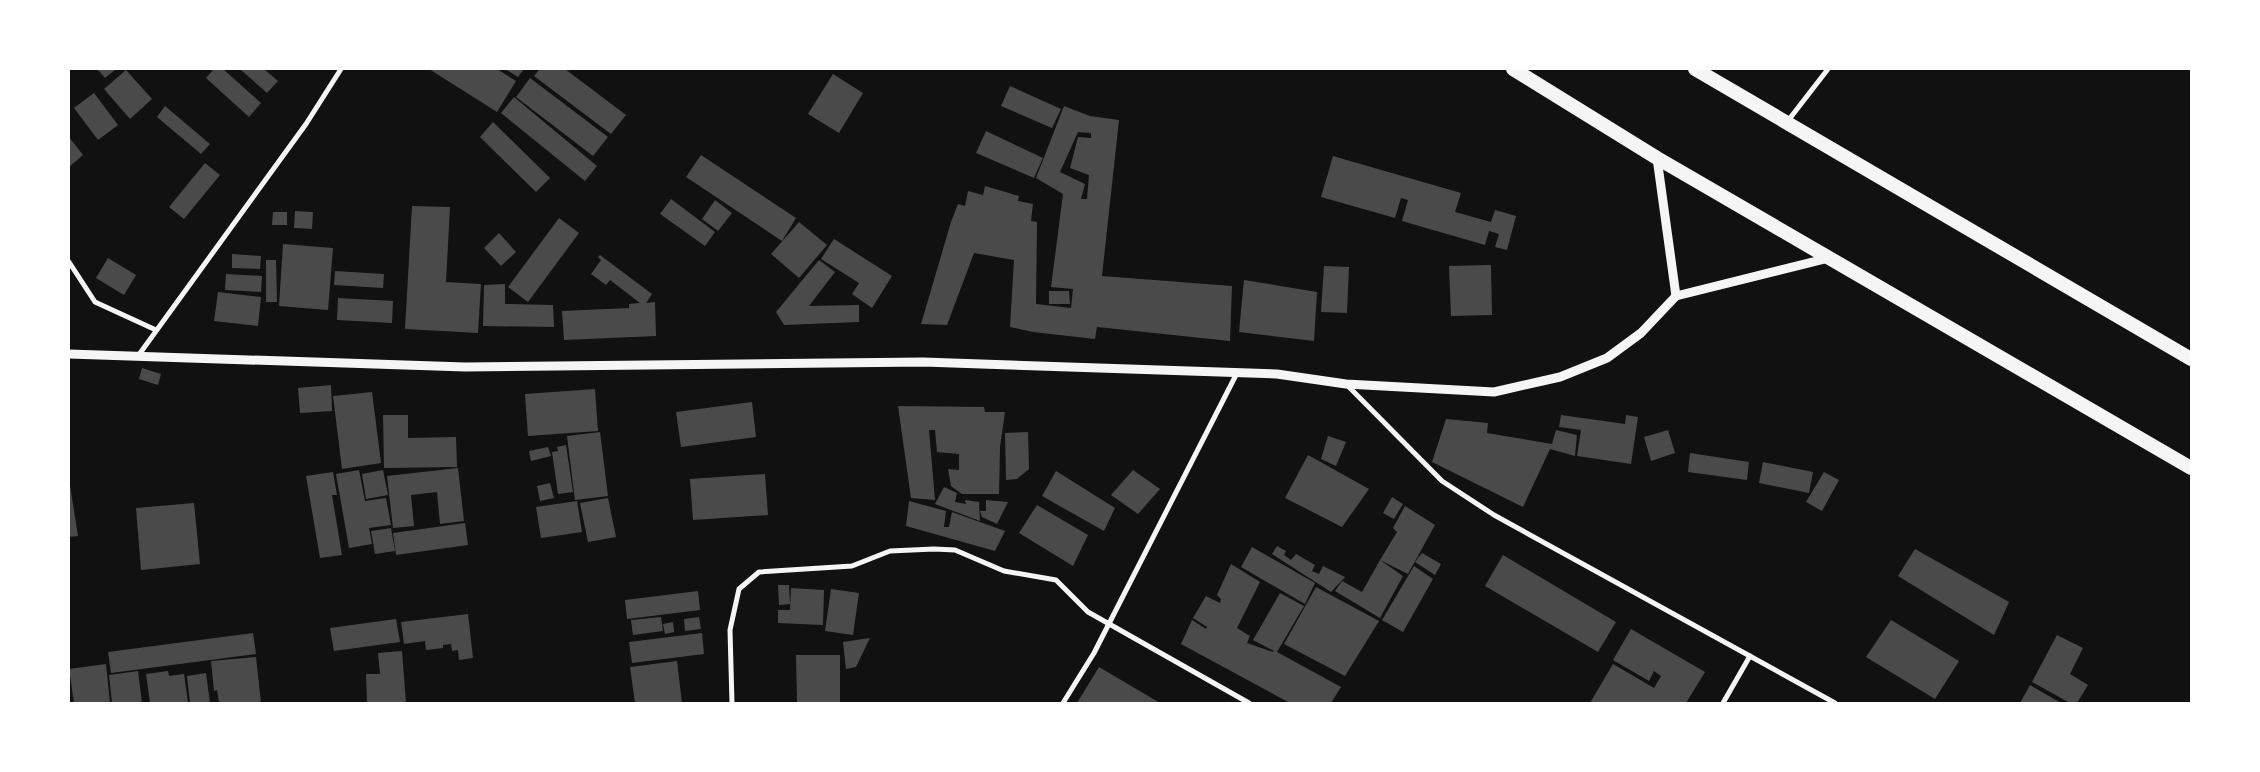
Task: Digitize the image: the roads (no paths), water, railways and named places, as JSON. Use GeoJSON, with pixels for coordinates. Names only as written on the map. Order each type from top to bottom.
{"type":"FeatureCollection","features":[{"type":"Feature","properties":{"kind":"highway"},"geometry":{"type":"LineString","coordinates":[[1513,69],[1657,158],[2191,468]]}},
{"type":"Feature","properties":{"kind":"highway"},"geometry":{"type":"LineString","coordinates":[[1695,69],[2191,359]]}},
{"type":"Feature","properties":{"kind":"street"},"geometry":{"type":"LineString","coordinates":[[138,356],[306,124],[341,69]]}},
{"type":"Feature","properties":{"kind":"street"},"geometry":{"type":"LineString","coordinates":[[1787,122],[1828,69]]}},
{"type":"Feature","properties":{"kind":"street"},"geometry":{"type":"LineString","coordinates":[[1657,158],[1676,296]]}},
{"type":"Feature","properties":{"kind":"street"},"geometry":{"type":"LineString","coordinates":[[69,354],[466,367],[922,362],[1277,374],[1346,384],[1494,392],[1560,377],[1607,358],[1641,333],[1676,296],[1829,258]]}},
{"type":"Feature","properties":{"kind":"street"},"geometry":{"type":"LineString","coordinates":[[69,262],[95,302],[156,330]]}},
{"type":"Feature","properties":{"kind":"street"},"geometry":{"type":"LineString","coordinates":[[1064,703],[1094,653],[1237,373]]}},
{"type":"Feature","properties":{"kind":"street"},"geometry":{"type":"LineString","coordinates":[[1346,384],[1442,481],[1494,515],[1835,703]]}},
{"type":"Feature","properties":{"kind":"street"},"geometry":{"type":"LineString","coordinates":[[732,703],[730,630],[739,589],[760,572],[852,566],[890,551],[954,550],[1004,571],[1056,580],[1088,612],[1249,703]]}},
{"type":"Feature","properties":{"kind":"street"},"geometry":{"type":"LineString","coordinates":[[1723,703],[1750,656]]}}]}
